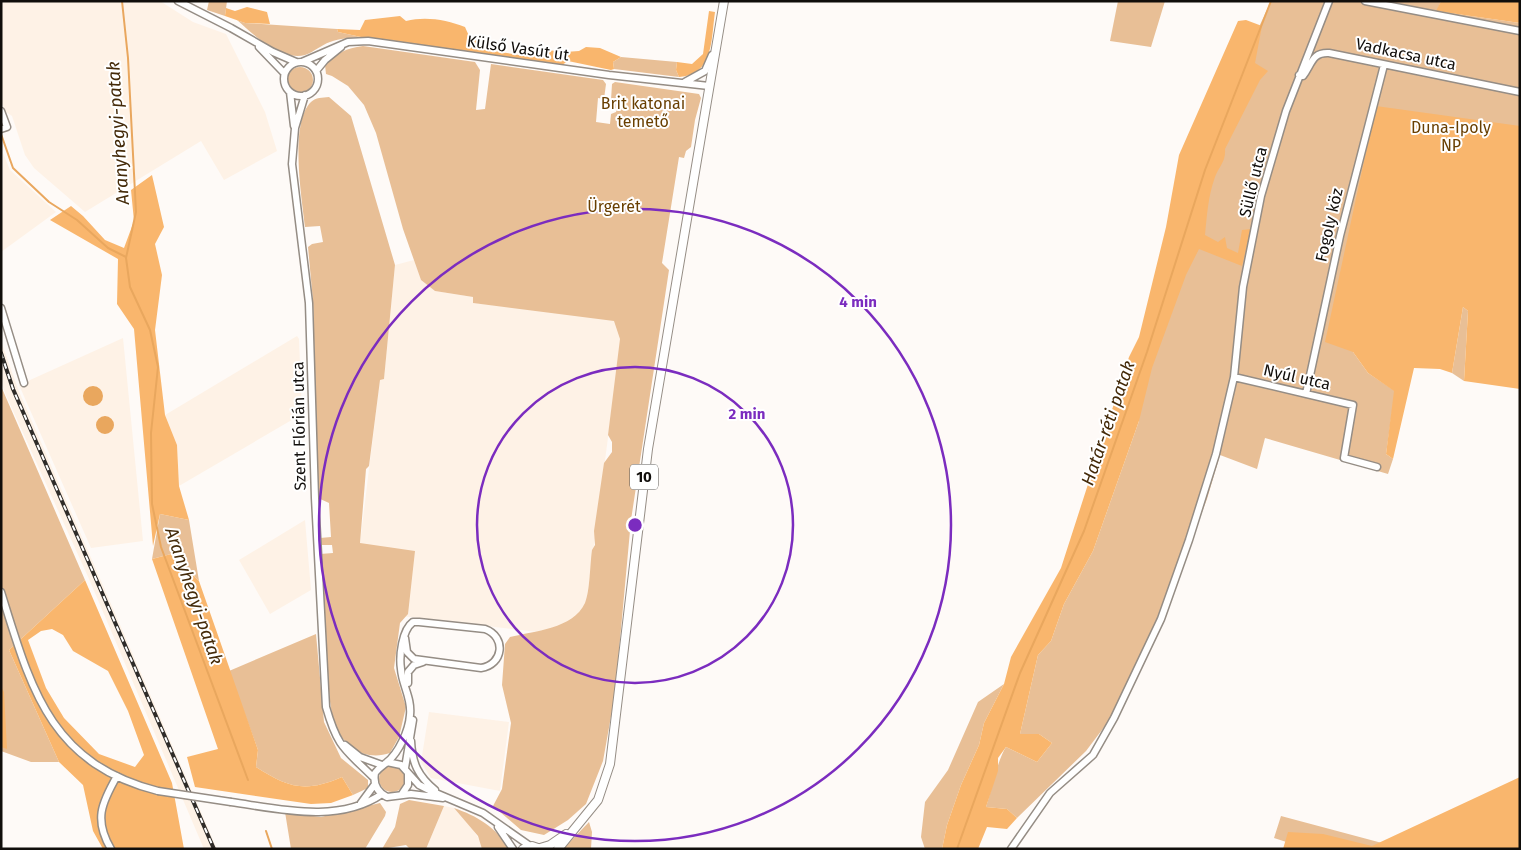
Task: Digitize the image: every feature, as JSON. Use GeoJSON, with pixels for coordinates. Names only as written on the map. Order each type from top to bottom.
{"type":"FeatureCollection","features":[{"type":"Feature","properties":{"kind":"main road","name":"10"},"geometry":{"type":"LineString","coordinates":[[558,849],[598,800],[610,764],[648,449],[724,1]]}},
{"type":"Feature","properties":{"kind":"main road","name":"10"},"geometry":{"type":"LineString","coordinates":[[526,848],[540,848],[556,842],[578,826]]}},
{"type":"Feature","properties":{"kind":"street"},"geometry":{"type":"LineString","coordinates":[[178,1],[254,42],[312,66],[316,71],[316,86],[306,95],[299,96],[290,92],[284,85],[284,73],[288,68],[299,62]]}},
{"type":"Feature","properties":{"kind":"street","name":"Süllő utca"},"geometry":{"type":"LineString","coordinates":[[1011,849],[1050,793],[1093,754],[1114,718],[1157,628],[1189,540],[1216,454],[1234,377],[1243,287],[1261,196],[1286,111],[1330,1]]}},
{"type":"Feature","properties":{"kind":"street"},"geometry":{"type":"LineString","coordinates":[[1365,1],[1520,31]]}},
{"type":"Feature","properties":{"kind":"street","name":"Külső Vasút út"},"geometry":{"type":"LineString","coordinates":[[299,62],[348,42],[368,41],[609,75],[710,86]]}},
{"type":"Feature","properties":{"kind":"street"},"geometry":{"type":"LineString","coordinates":[[254,42],[284,73]]}},
{"type":"Feature","properties":{"kind":"street"},"geometry":{"type":"LineString","coordinates":[[316,71],[331,54],[348,42]]}},
{"type":"Feature","properties":{"kind":"street"},"geometry":{"type":"LineString","coordinates":[[684,82],[705,71],[717,42]]}},
{"type":"Feature","properties":{"kind":"street","name":"Vadkacsa utca"},"geometry":{"type":"LineString","coordinates":[[1299,75],[1303,76],[1315,55],[1319,52],[1351,56],[1384,65],[1520,92]]}},
{"type":"Feature","properties":{"kind":"street","name":"Fogoly köz"},"geometry":{"type":"LineString","coordinates":[[1306,394],[1340,236],[1384,65]]}},
{"type":"Feature","properties":{"kind":"street","name":"Szent Flórián utca"},"geometry":{"type":"LineString","coordinates":[[290,92],[295,128],[292,164],[309,303],[318,578],[324,690],[330,723],[340,745],[374,781]]}},
{"type":"Feature","properties":{"kind":"street","name":"Szent Flórián utca"},"geometry":{"type":"LineString","coordinates":[[295,128],[306,95]]}},
{"type":"Feature","properties":{"kind":"street"},"geometry":{"type":"LineString","coordinates":[[1,111],[4,128]]}},
{"type":"Feature","properties":{"kind":"street"},"geometry":{"type":"LineString","coordinates":[[1,308],[24,383]]}},
{"type":"Feature","properties":{"kind":"street","name":"Nyúl utca"},"geometry":{"type":"LineString","coordinates":[[1234,377],[1353,405],[1344,458],[1377,467]]}},
{"type":"Feature","properties":{"kind":"street"},"geometry":{"type":"LineString","coordinates":[[1,592],[29,680],[45,711],[71,744],[90,760],[117,776],[139,786],[158,791],[321,813],[370,801],[382,794]]}},
{"type":"Feature","properties":{"kind":"street"},"geometry":{"type":"LineString","coordinates":[[360,803],[374,781],[375,773],[400,745],[410,715],[410,704],[400,668],[405,638],[409,625],[419,622],[485,629],[494,633],[499,640],[498,656],[495,661],[485,668],[424,662],[414,659],[407,652],[405,638]]}},
{"type":"Feature","properties":{"kind":"street"},"geometry":{"type":"LineString","coordinates":[[402,794],[408,785],[407,771],[414,704],[407,676],[414,665],[424,662]]}},
{"type":"Feature","properties":{"kind":"street","name":"Szent Flórián utca"},"geometry":{"type":"LineString","coordinates":[[330,723],[354,753],[367,761],[384,764]]}},
{"type":"Feature","properties":{"kind":"street"},"geometry":{"type":"LineString","coordinates":[[411,730],[414,766],[425,782],[443,798]]}},
{"type":"Feature","properties":{"kind":"street"},"geometry":{"type":"LineString","coordinates":[[384,764],[396,762],[419,785],[443,798],[472,807],[492,820],[526,848]]}},
{"type":"Feature","properties":{"kind":"street"},"geometry":{"type":"LineString","coordinates":[[111,849],[101,828],[101,810],[104,800],[117,776]]}},
{"type":"Feature","properties":{"kind":"street"},"geometry":{"type":"LineString","coordinates":[[374,781],[382,794],[393,797],[402,794],[443,798]]}},
{"type":"Feature","properties":{"kind":"street"},"geometry":{"type":"LineString","coordinates":[[492,820],[513,849]]}},
{"type":"Feature","properties":{"kind":"shaded area"},"geometry":{"type":"Polygon","coordinates":[[[1,1],[160,1],[193,22],[226,34],[265,112],[277,151],[224,180],[201,141],[85,212],[34,168],[25,155],[12,116],[6,112],[1,102],[1,1]]]}},
{"type":"Feature","properties":{"kind":"shaded area"},"geometry":{"type":"Polygon","coordinates":[[[3,153],[10,170],[56,212],[1,252],[3,153]]]}},
{"type":"Feature","properties":{"kind":"shaded area"},"geometry":{"type":"Polygon","coordinates":[[[414,260],[421,280],[435,291],[473,297],[473,303],[614,318],[621,338],[586,606],[569,624],[537,632],[401,616],[360,543],[380,379],[384,379],[395,265],[414,260]]]}},
{"type":"Feature","properties":{"kind":"shaded area"},"geometry":{"type":"Polygon","coordinates":[[[297,336],[299,339],[302,414],[179,486],[177,445],[165,415],[297,336]]]}},
{"type":"Feature","properties":{"kind":"shaded area"},"geometry":{"type":"Polygon","coordinates":[[[123,338],[143,541],[91,548],[19,385],[123,338]]]}},
{"type":"Feature","properties":{"kind":"shaded area"},"geometry":{"type":"Polygon","coordinates":[[[1,341],[18,389],[217,849],[204,849],[89,579],[5,393],[1,382],[1,341]]]}},
{"type":"Feature","properties":{"kind":"shaded area"},"geometry":{"type":"Polygon","coordinates":[[[93,386],[100,389],[103,396],[100,403],[93,406],[86,403],[83,396],[86,389],[93,386]]]}},
{"type":"Feature","properties":{"kind":"shaded area"},"geometry":{"type":"Polygon","coordinates":[[[105,416],[111,419],[114,425],[111,431],[105,434],[99,431],[96,425],[99,419],[105,416]]]}},
{"type":"Feature","properties":{"kind":"shaded area"},"geometry":{"type":"Polygon","coordinates":[[[305,520],[311,590],[270,614],[239,560],[305,520]]]}},
{"type":"Feature","properties":{"kind":"shaded area"},"geometry":{"type":"Polygon","coordinates":[[[429,712],[509,722],[500,791],[431,778],[421,762],[429,712]]]}},
{"type":"Feature","properties":{"kind":"shaded area"},"geometry":{"type":"Polygon","coordinates":[[[444,806],[454,808],[472,828],[482,844],[482,849],[426,849],[444,806]]]}},
{"type":"Feature","properties":{"kind":"green space"},"geometry":{"type":"Polygon","coordinates":[[[209,1],[227,1],[225,16],[207,10],[209,1]]]}},
{"type":"Feature","properties":{"kind":"green space"},"geometry":{"type":"Polygon","coordinates":[[[1118,1],[1165,1],[1151,47],[1110,41],[1118,1]]]}},
{"type":"Feature","properties":{"kind":"green space","name":"Duna-Ipoly NP"},"geometry":{"type":"Polygon","coordinates":[[[1271,1],[1441,1],[1437,11],[1520,23],[1520,168],[1353,352],[1368,373],[1395,391],[1386,454],[1393,459],[1388,474],[1265,438],[1257,469],[1220,455],[1207,499],[1170,597],[1111,718],[1086,751],[1017,818],[1007,809],[986,807],[997,767],[1006,747],[1037,762],[1052,743],[1039,734],[1020,734],[1038,655],[1051,641],[1064,604],[1093,551],[1139,421],[1125,414],[1258,29],[1271,1]]]}},
{"type":"Feature","properties":{"kind":"green space"},"geometry":{"type":"Polygon","coordinates":[[[1441,1],[1520,1],[1520,23],[1436,11],[1441,1]]]}},
{"type":"Feature","properties":{"kind":"green space"},"geometry":{"type":"Polygon","coordinates":[[[247,7],[267,12],[270,24],[245,23],[225,16],[226,8],[235,11],[247,7]]]}},
{"type":"Feature","properties":{"kind":"green space"},"geometry":{"type":"Polygon","coordinates":[[[709,11],[715,12],[711,44],[705,63],[699,70],[690,75],[679,77],[676,70],[677,62],[692,64],[703,54],[709,11]]]}},
{"type":"Feature","properties":{"kind":"green space"},"geometry":{"type":"Polygon","coordinates":[[[400,16],[406,21],[436,20],[451,22],[465,27],[469,36],[480,39],[483,49],[519,55],[521,47],[565,52],[579,51],[586,47],[600,48],[621,57],[613,62],[614,69],[611,70],[568,61],[562,65],[361,37],[338,32],[337,29],[360,30],[365,20],[400,16]]]}},
{"type":"Feature","properties":{"kind":"green space"},"geometry":{"type":"Polygon","coordinates":[[[237,20],[245,23],[337,29],[338,32],[361,37],[334,41],[308,54],[296,56],[277,51],[251,33],[237,20]]]}},
{"type":"Feature","properties":{"kind":"green space"},"geometry":{"type":"Polygon","coordinates":[[[1246,20],[1262,26],[1255,63],[1268,71],[1260,80],[1225,149],[1223,161],[1211,191],[1205,235],[1218,242],[1225,237],[1227,248],[1238,253],[1242,230],[1251,229],[1242,266],[1199,249],[1186,275],[1152,368],[1139,421],[1093,551],[1064,604],[1051,641],[1038,655],[1020,734],[1039,734],[1052,743],[1037,762],[1006,747],[998,758],[998,771],[986,807],[1007,809],[1017,818],[1007,829],[987,827],[978,849],[942,849],[947,825],[961,785],[979,745],[984,723],[1004,684],[1011,657],[1061,568],[1129,357],[1139,337],[1166,227],[1179,155],[1238,21],[1246,20]]]}},
{"type":"Feature","properties":{"kind":"green space"},"geometry":{"type":"Polygon","coordinates":[[[363,46],[475,62],[480,70],[476,110],[485,109],[491,64],[603,80],[606,84],[604,99],[598,98],[596,122],[610,124],[611,114],[616,112],[617,109],[613,107],[613,100],[611,100],[612,84],[615,82],[699,94],[701,98],[691,147],[686,151],[684,158],[679,157],[662,263],[669,270],[631,520],[615,694],[603,761],[586,804],[568,820],[544,835],[521,830],[493,806],[502,789],[511,723],[502,685],[505,644],[510,637],[562,624],[579,612],[587,598],[604,463],[612,452],[612,442],[608,435],[620,339],[614,321],[473,303],[473,297],[435,291],[421,280],[403,229],[376,133],[364,105],[348,86],[326,74],[325,65],[334,57],[352,48],[363,46]]]}},
{"type":"Feature","properties":{"kind":"green space"},"geometry":{"type":"Polygon","coordinates":[[[621,57],[677,62],[676,70],[679,77],[614,69],[613,62],[621,57]]]}},
{"type":"Feature","properties":{"kind":"green space"},"geometry":{"type":"Polygon","coordinates":[[[300,67],[309,71],[313,80],[309,89],[300,93],[291,89],[287,80],[291,71],[300,67]]]}},
{"type":"Feature","properties":{"kind":"green space"},"geometry":{"type":"Polygon","coordinates":[[[329,97],[351,116],[395,265],[384,379],[380,380],[369,466],[366,469],[360,543],[415,551],[408,614],[400,623],[394,668],[406,707],[399,737],[390,753],[381,755],[365,754],[351,747],[345,741],[334,720],[329,693],[320,554],[333,553],[332,545],[320,545],[320,538],[331,537],[329,503],[318,498],[313,301],[308,247],[312,244],[323,242],[320,226],[305,227],[300,181],[299,143],[300,126],[304,112],[313,100],[329,97]]]}},
{"type":"Feature","properties":{"kind":"green space","name":"Duna-Ipoly NP"},"geometry":{"type":"Polygon","coordinates":[[[1376,106],[1520,126],[1520,389],[1464,381],[1468,311],[1463,307],[1452,373],[1440,369],[1414,368],[1393,459],[1386,454],[1394,391],[1368,373],[1353,352],[1325,342],[1376,106]]]}},
{"type":"Feature","properties":{"kind":"green space"},"geometry":{"type":"Polygon","coordinates":[[[152,175],[164,227],[155,244],[162,275],[155,330],[165,415],[177,445],[179,486],[189,520],[160,514],[153,546],[134,329],[117,304],[118,259],[50,220],[71,206],[105,240],[124,248],[134,221],[131,190],[152,175]]]}},
{"type":"Feature","properties":{"kind":"green space"},"geometry":{"type":"Polygon","coordinates":[[[1463,307],[1468,311],[1464,381],[1452,373],[1463,307]]]}},
{"type":"Feature","properties":{"kind":"green space"},"geometry":{"type":"Polygon","coordinates":[[[1,386],[85,580],[9,650],[59,762],[31,762],[1,751],[1,386]]]}},
{"type":"Feature","properties":{"kind":"green space"},"geometry":{"type":"Polygon","coordinates":[[[160,514],[189,520],[199,581],[171,554],[152,559],[160,514]]]}},
{"type":"Feature","properties":{"kind":"green space"},"geometry":{"type":"Polygon","coordinates":[[[171,554],[199,581],[258,750],[256,767],[278,780],[298,786],[318,785],[342,777],[353,795],[331,803],[311,804],[195,787],[187,757],[218,749],[152,559],[171,554]]]}},
{"type":"Feature","properties":{"kind":"green space"},"geometry":{"type":"Polygon","coordinates":[[[85,580],[172,783],[184,849],[103,849],[93,831],[83,785],[59,762],[9,650],[85,580]],[[52,629],[41,631],[28,640],[46,688],[64,718],[99,754],[135,767],[144,755],[128,711],[108,671],[73,651],[63,635],[52,629]]]}},
{"type":"Feature","properties":{"kind":"green space"},"geometry":{"type":"Polygon","coordinates":[[[316,634],[324,722],[341,758],[368,780],[368,788],[353,795],[342,777],[318,785],[297,786],[278,780],[256,767],[258,750],[229,671],[316,634]]]}},
{"type":"Feature","properties":{"kind":"green space"},"geometry":{"type":"Polygon","coordinates":[[[1004,684],[984,723],[979,745],[961,785],[947,825],[942,849],[925,849],[921,837],[925,802],[948,770],[978,702],[1004,684]]]}},
{"type":"Feature","properties":{"kind":"green space"},"geometry":{"type":"Polygon","coordinates":[[[1,686],[4,692],[7,749],[1,747],[1,686]]]}},
{"type":"Feature","properties":{"kind":"green space"},"geometry":{"type":"Polygon","coordinates":[[[392,766],[401,770],[405,779],[401,788],[392,792],[383,788],[379,779],[383,770],[392,766]]]}},
{"type":"Feature","properties":{"kind":"green space"},"geometry":{"type":"Polygon","coordinates":[[[1520,777],[1520,849],[1283,849],[1288,832],[1323,834],[1372,846],[1520,777]]]}},
{"type":"Feature","properties":{"kind":"green space"},"geometry":{"type":"Polygon","coordinates":[[[409,800],[444,806],[426,849],[410,849],[406,845],[382,849],[395,827],[400,804],[409,800]]]}},
{"type":"Feature","properties":{"kind":"green space"},"geometry":{"type":"Polygon","coordinates":[[[380,803],[386,812],[385,816],[365,849],[291,849],[285,812],[321,817],[380,803]]]}},
{"type":"Feature","properties":{"kind":"green space"},"geometry":{"type":"Polygon","coordinates":[[[454,808],[492,828],[509,849],[482,849],[478,836],[454,808]]]}},
{"type":"Feature","properties":{"kind":"green space"},"geometry":{"type":"Polygon","coordinates":[[[1281,816],[1397,847],[1520,849],[1308,849],[1274,838],[1281,816]]]}},
{"type":"Feature","properties":{"kind":"green space"},"geometry":{"type":"Polygon","coordinates":[[[589,822],[592,832],[591,849],[563,849],[589,822]]]}},
{"type":"Feature","properties":{"kind":"waterway","name":"Aranyhegyi-patak"},"geometry":{"type":"LineString","coordinates":[[122,1],[128,58],[136,212],[126,258],[130,287],[150,330],[158,367],[151,433],[152,504],[161,547],[248,780]]}},
{"type":"Feature","properties":{"kind":"waterway","name":"Határ-réti patak"},"geometry":{"type":"LineString","coordinates":[[957,849],[1020,673],[1084,531],[1147,352],[1205,170],[1271,1]]}},
{"type":"Feature","properties":{"kind":"waterway"},"geometry":{"type":"LineString","coordinates":[[1,134],[13,168],[49,202],[77,220],[108,248],[126,257]]}},
{"type":"Feature","properties":{"kind":"waterway","name":"Aranyhegyi-patak"},"geometry":{"type":"LineString","coordinates":[[266,831],[272,849]]}},
{"type":"Feature","properties":{"kind":"railway"},"geometry":{"type":"LineString","coordinates":[[1,353],[13,389],[214,849]]}},
{"type":"Feature","properties":{"kind":"park label","name":"Brit katonai temető"},"geometry":{"type":"Point","coordinates":[643,112]}},
{"type":"Feature","properties":{"kind":"park label","name":"Ürgerét"},"geometry":{"type":"Point","coordinates":[614,206]}}]}
